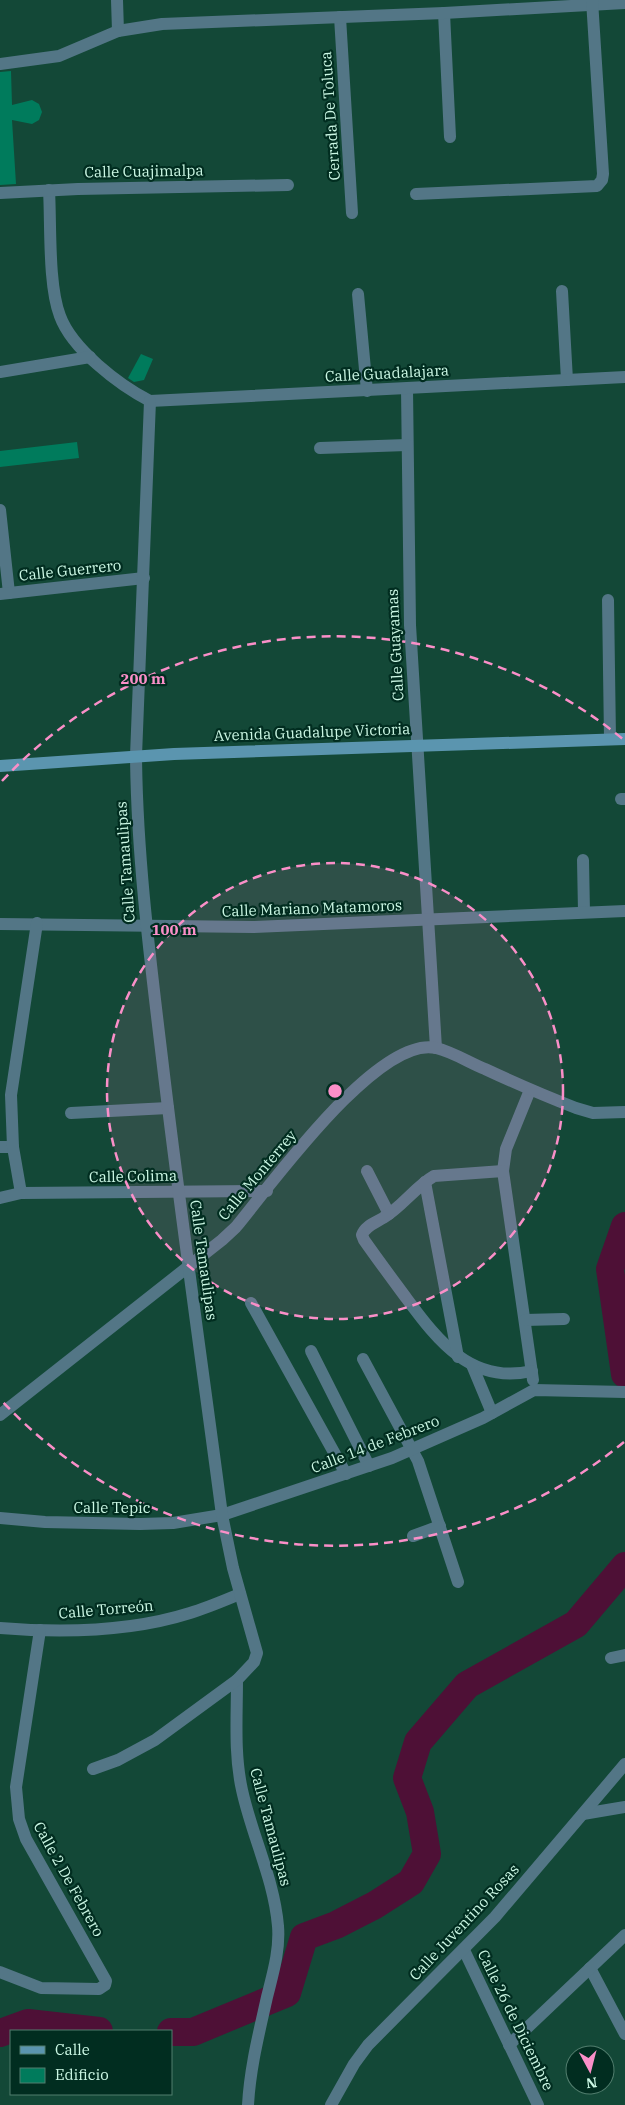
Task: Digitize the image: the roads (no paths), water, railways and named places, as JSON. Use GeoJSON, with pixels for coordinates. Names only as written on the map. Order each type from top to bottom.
{"type":"FeatureCollection","features":[{"type":"Feature","properties":{"kind":"main road","name":"Avenida Guadalupe Victoria"},"geometry":{"type":"LineString","coordinates":[[0,766],[136,756],[416,744],[625,739]]}},
{"type":"Feature","properties":{"kind":"street"},"geometry":{"type":"LineString","coordinates":[[117,0],[118,31]]}},
{"type":"Feature","properties":{"kind":"street"},"geometry":{"type":"LineString","coordinates":[[0,64],[59,56],[118,31],[183,22],[444,13],[592,3],[625,3]]}},
{"type":"Feature","properties":{"kind":"street"},"geometry":{"type":"LineString","coordinates":[[416,194],[597,186],[602,180],[603,174],[592,3]]}},
{"type":"Feature","properties":{"kind":"street"},"geometry":{"type":"LineString","coordinates":[[444,13],[450,137]]}},
{"type":"Feature","properties":{"kind":"street","name":"Cerrada De Toluca"},"geometry":{"type":"LineString","coordinates":[[340,17],[352,213]]}},
{"type":"Feature","properties":{"kind":"street","name":"Calle Cuajimalpa"},"geometry":{"type":"LineString","coordinates":[[0,193],[49,190],[288,185]]}},
{"type":"Feature","properties":{"kind":"street"},"geometry":{"type":"LineString","coordinates":[[49,190],[56,303],[68,331],[90,357],[127,388],[150,401]]}},
{"type":"Feature","properties":{"kind":"street"},"geometry":{"type":"LineString","coordinates":[[562,291],[567,380]]}},
{"type":"Feature","properties":{"kind":"street"},"geometry":{"type":"LineString","coordinates":[[358,294],[367,391]]}},
{"type":"Feature","properties":{"kind":"street"},"geometry":{"type":"LineString","coordinates":[[0,372],[90,357]]}},
{"type":"Feature","properties":{"kind":"street","name":"Calle Guadalajara"},"geometry":{"type":"LineString","coordinates":[[150,401],[625,377]]}},
{"type":"Feature","properties":{"kind":"street","name":"Calle Guayamas"},"geometry":{"type":"LineString","coordinates":[[407,389],[408,580],[416,744],[430,920],[436,1048]]}},
{"type":"Feature","properties":{"kind":"street","name":"Calle Tamaulipas"},"geometry":{"type":"LineString","coordinates":[[150,401],[136,756],[137,806],[146,925],[188,1267],[222,1515],[240,1594],[257,1653],[254,1662],[236,1680],[239,1774],[247,1811],[275,1905],[278,1926],[278,1948],[259,2032],[248,2105]]}},
{"type":"Feature","properties":{"kind":"street"},"geometry":{"type":"LineString","coordinates":[[320,448],[408,445]]}},
{"type":"Feature","properties":{"kind":"street"},"geometry":{"type":"LineString","coordinates":[[0,510],[4,594]]}},
{"type":"Feature","properties":{"kind":"street","name":"Calle Guerrero"},"geometry":{"type":"LineString","coordinates":[[4,594],[144,578]]}},
{"type":"Feature","properties":{"kind":"street"},"geometry":{"type":"LineString","coordinates":[[608,600],[610,739]]}},
{"type":"Feature","properties":{"kind":"street"},"geometry":{"type":"LineString","coordinates":[[583,860],[584,912]]}},
{"type":"Feature","properties":{"kind":"street","name":"Calle Mariano Matamoros"},"geometry":{"type":"LineString","coordinates":[[0,924],[254,927],[625,911]]}},
{"type":"Feature","properties":{"kind":"street"},"geometry":{"type":"LineString","coordinates":[[21,1193],[13,1148],[12,1095],[37,923]]}},
{"type":"Feature","properties":{"kind":"street"},"geometry":{"type":"LineString","coordinates":[[436,1048],[530,1090],[593,1113],[625,1112]]}},
{"type":"Feature","properties":{"kind":"street","name":"Calle Monterrey"},"geometry":{"type":"LineString","coordinates":[[0,1415],[236,1227],[328,1116],[360,1084],[393,1060],[408,1052],[436,1048]]}},
{"type":"Feature","properties":{"kind":"street"},"geometry":{"type":"LineString","coordinates":[[530,1090],[506,1149],[503,1171],[534,1390],[625,1392]]}},
{"type":"Feature","properties":{"kind":"street"},"geometry":{"type":"LineString","coordinates":[[71,1113],[168,1108]]}},
{"type":"Feature","properties":{"kind":"street"},"geometry":{"type":"LineString","coordinates":[[0,1147],[13,1148]]}},
{"type":"Feature","properties":{"kind":"street"},"geometry":{"type":"LineString","coordinates":[[367,1170],[389,1214]]}},
{"type":"Feature","properties":{"kind":"street"},"geometry":{"type":"LineString","coordinates":[[503,1171],[434,1176],[425,1182],[402,1206],[363,1231],[364,1240],[429,1329],[443,1345],[458,1357],[472,1365],[498,1373],[532,1371]]}},
{"type":"Feature","properties":{"kind":"street"},"geometry":{"type":"LineString","coordinates":[[425,1182],[458,1357]]}},
{"type":"Feature","properties":{"kind":"street","name":"Calle Colima"},"geometry":{"type":"LineString","coordinates":[[0,1198],[21,1193],[267,1191]]}},
{"type":"Feature","properties":{"kind":"street"},"geometry":{"type":"LineString","coordinates":[[251,1303],[346,1474]]}},
{"type":"Feature","properties":{"kind":"street"},"geometry":{"type":"LineString","coordinates":[[525,1320],[564,1319]]}},
{"type":"Feature","properties":{"kind":"street"},"geometry":{"type":"LineString","coordinates":[[311,1352],[369,1466]]}},
{"type":"Feature","properties":{"kind":"street"},"geometry":{"type":"LineString","coordinates":[[363,1359],[412,1449],[424,1476],[458,1582]]}},
{"type":"Feature","properties":{"kind":"street"},"geometry":{"type":"LineString","coordinates":[[472,1365],[492,1413]]}},
{"type":"Feature","properties":{"kind":"street","name":"Calle 14 de Febrero"},"geometry":{"type":"LineString","coordinates":[[222,1515],[346,1474],[412,1449],[492,1413],[534,1390]]}},
{"type":"Feature","properties":{"kind":"street","name":"Calle Tepic"},"geometry":{"type":"LineString","coordinates":[[0,1518],[45,1522],[140,1524],[172,1523],[222,1515]]}},
{"type":"Feature","properties":{"kind":"street"},"geometry":{"type":"LineString","coordinates":[[413,1536],[440,1526]]}},
{"type":"Feature","properties":{"kind":"street","name":"Calle Torreón"},"geometry":{"type":"LineString","coordinates":[[0,1628],[40,1630],[92,1629],[141,1624],[189,1613],[240,1594]]}},
{"type":"Feature","properties":{"kind":"street","name":"Calle 2 De Febrero"},"geometry":{"type":"LineString","coordinates":[[0,1972],[41,1988],[99,1988],[105,1985],[104,1975],[26,1839],[16,1804],[16,1787],[40,1630]]}},
{"type":"Feature","properties":{"kind":"street"},"geometry":{"type":"LineString","coordinates":[[612,1658],[625,1655]]}},
{"type":"Feature","properties":{"kind":"street"},"geometry":{"type":"LineString","coordinates":[[93,1769],[118,1760],[155,1740],[236,1680]]}},
{"type":"Feature","properties":{"kind":"street","name":"Calle Juventino Rosas"},"geometry":{"type":"LineString","coordinates":[[331,2105],[354,2064],[368,2045],[464,1950],[625,1764]]}},
{"type":"Feature","properties":{"kind":"street"},"geometry":{"type":"LineString","coordinates":[[583,1814],[625,1807]]}},
{"type":"Feature","properties":{"kind":"street"},"geometry":{"type":"LineString","coordinates":[[509,2045],[625,1935]]}},
{"type":"Feature","properties":{"kind":"street","name":"Calle 26 de Diciembre"},"geometry":{"type":"LineString","coordinates":[[464,1950],[538,2105]]}},
{"type":"Feature","properties":{"kind":"street"},"geometry":{"type":"LineString","coordinates":[[590,1968],[625,2034]]}},
{"type":"Feature","properties":{"kind":"waterway"},"geometry":{"type":"LineString","coordinates":[[625,1226],[610,1269],[625,1374]]}},
{"type":"Feature","properties":{"kind":"waterway"},"geometry":{"type":"LineString","coordinates":[[172,2032],[193,2032],[287,1993],[304,1937],[336,1925],[375,1905],[411,1882],[427,1854],[420,1812],[407,1778],[418,1742],[467,1685],[576,1624],[625,1566]]}},
{"type":"Feature","properties":{"kind":"waterway"},"geometry":{"type":"LineString","coordinates":[[0,2033],[28,2023],[90,2030]]}}]}
